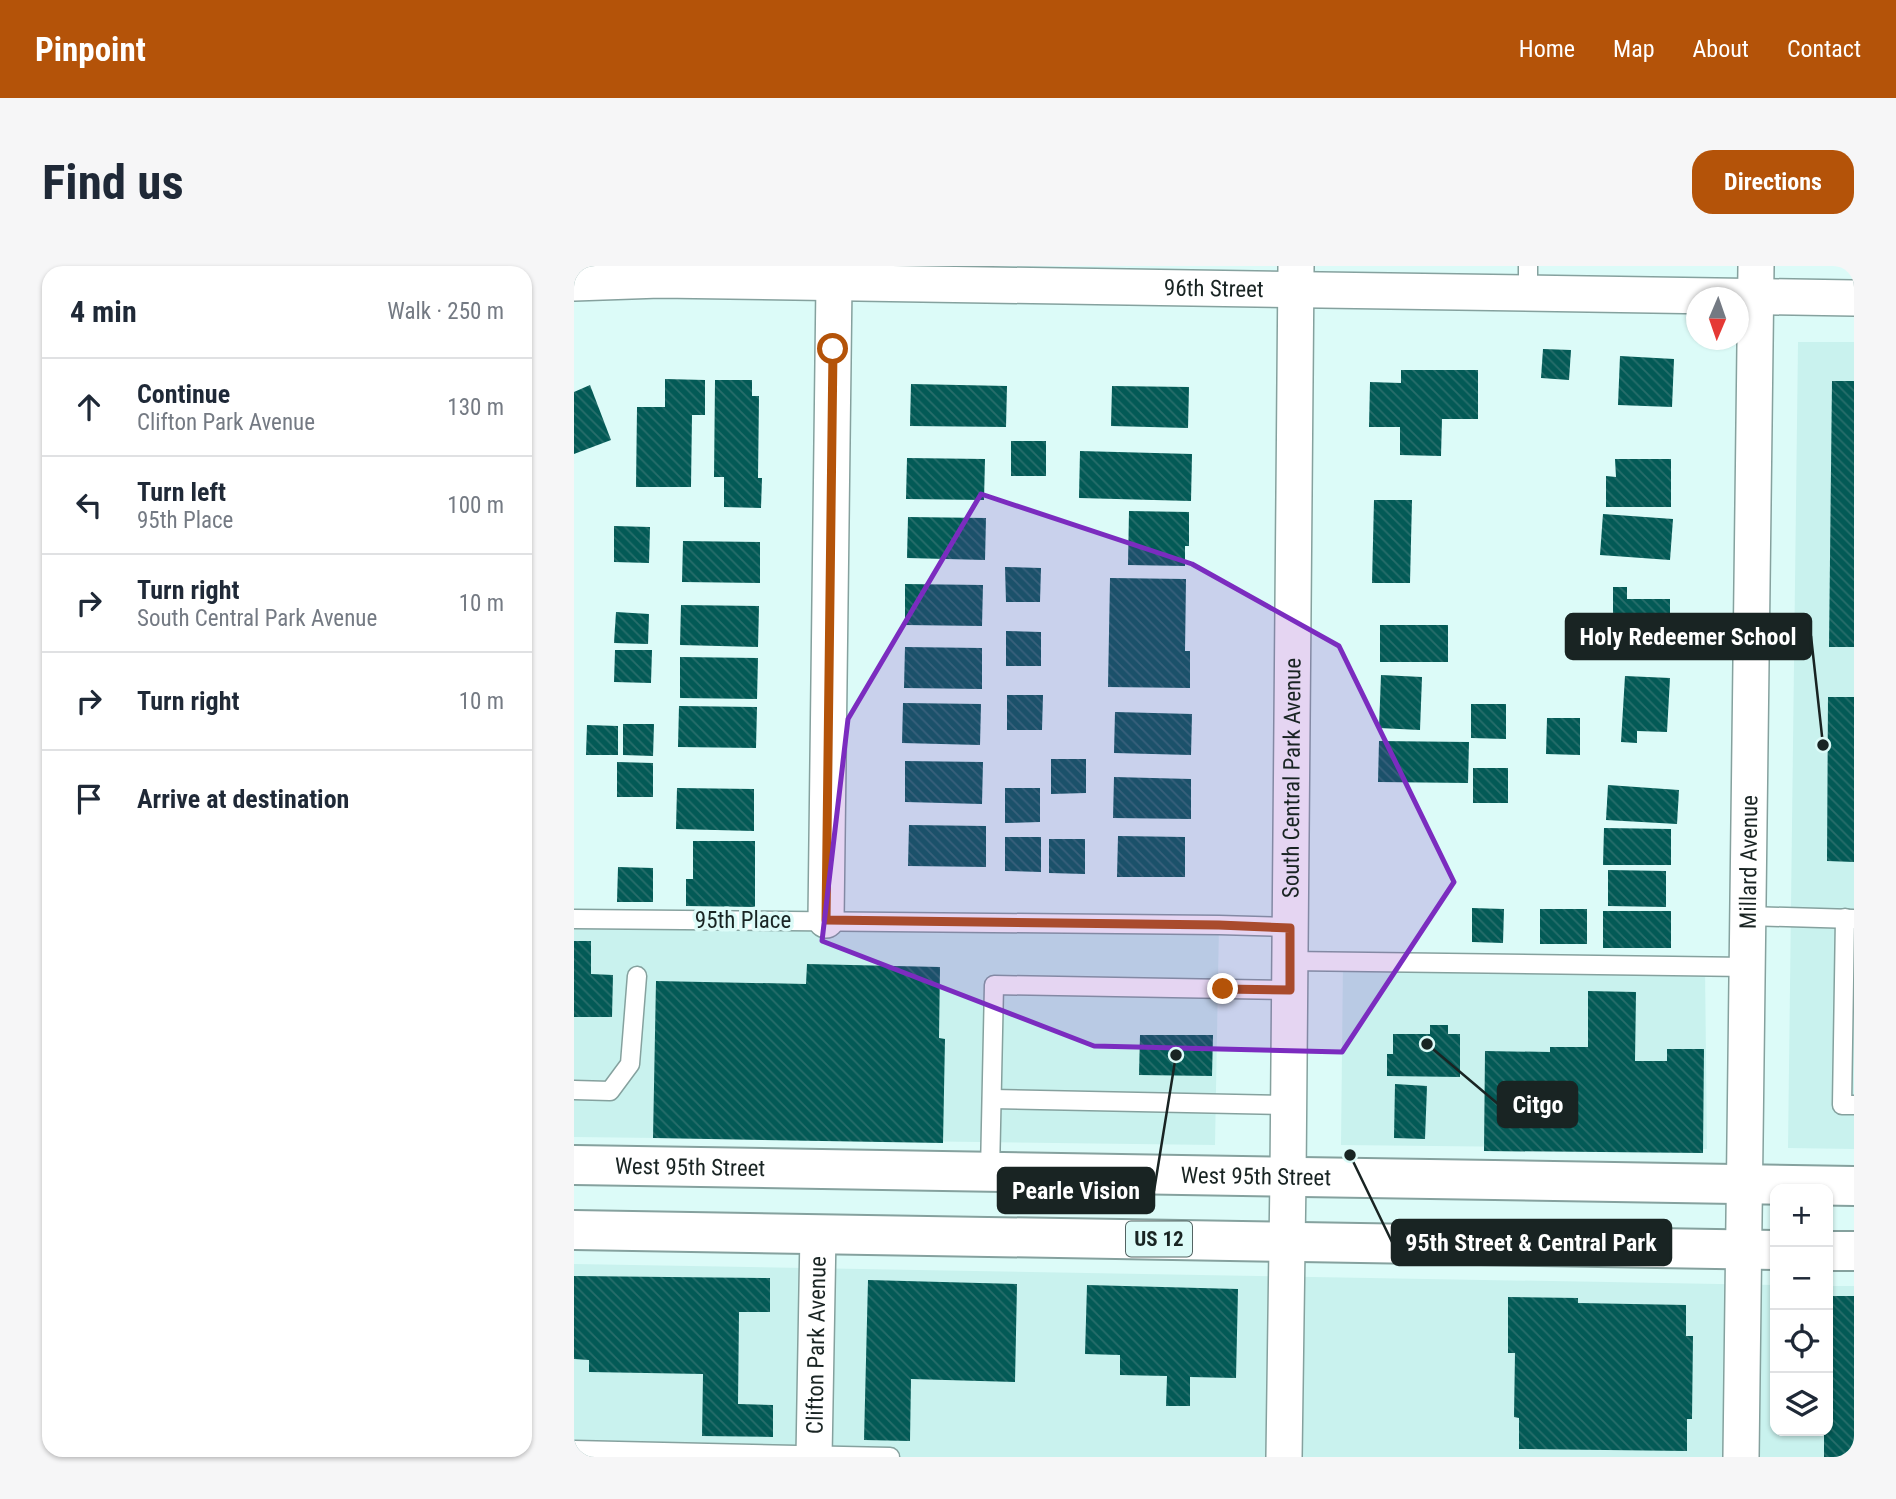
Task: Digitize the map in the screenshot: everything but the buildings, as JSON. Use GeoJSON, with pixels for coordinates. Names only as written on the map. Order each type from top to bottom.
{"type":"FeatureCollection","features":[{"type":"Feature","properties":{"kind":"main road","name":"West 95th Street"},"geometry":{"type":"LineString","coordinates":[[574,1165],[1854,1186]]}},
{"type":"Feature","properties":{"kind":"main road","name":"US 12"},"geometry":{"type":"LineString","coordinates":[[574,1230],[1759,1250]]}},
{"type":"Feature","properties":{"kind":"main road"},"geometry":{"type":"LineString","coordinates":[[1833,1251],[1854,1251]]}},
{"type":"Feature","properties":{"kind":"street","name":"96th Street"},"geometry":{"type":"LineString","coordinates":[[574,283],[660,280],[834,283],[1008,276],[1755,281],[1854,298]]}},
{"type":"Feature","properties":{"kind":"street","name":"South Central Park Avenue"},"geometry":{"type":"LineString","coordinates":[[1284,1457],[1296,278]]}},
{"type":"Feature","properties":{"kind":"street","name":"Millard Avenue"},"geometry":{"type":"LineString","coordinates":[[1741,1457],[1759,1250],[1744,1184],[1755,281]]}},
{"type":"Feature","properties":{"kind":"street"},"geometry":{"type":"LineString","coordinates":[[826,920],[834,283]]}},
{"type":"Feature","properties":{"kind":"street","name":"Clifton Park Avenue"},"geometry":{"type":"LineString","coordinates":[[814,1456],[818,1234]]}},
{"type":"Feature","properties":{"kind":"lane"},"geometry":{"type":"LineString","coordinates":[[1747,916],[1850,919],[1842,1105],[1854,1105]]}},
{"type":"Feature","properties":{"kind":"lane","name":"95th Place"},"geometry":{"type":"LineString","coordinates":[[574,919],[1219,925],[1290,960]]}},
{"type":"Feature","properties":{"kind":"lane"},"geometry":{"type":"LineString","coordinates":[[990,1172],[994,985],[1290,960],[1747,967]]}},
{"type":"Feature","properties":{"kind":"lane"},"geometry":{"type":"LineString","coordinates":[[574,1090],[610,1091],[630,1064],[637,976]]}},
{"type":"Feature","properties":{"kind":"lane"},"geometry":{"type":"LineString","coordinates":[[992,1099],[1289,1104]]}},
{"type":"Feature","properties":{"kind":"lane"},"geometry":{"type":"LineString","coordinates":[[585,1453],[890,1457]]}},
{"type":"Feature","properties":{"kind":"highlighted area"},"geometry":{"type":"Polygon","coordinates":[[[981,494],[1192,564],[1339,646],[1454,882],[1342,1052],[1094,1046],[822,941],[848,719],[981,494]]]}},
{"type":"Feature","properties":{"kind":"shaded area"},"geometry":{"type":"Polygon","coordinates":[[[1798,342],[1854,342],[1854,1149],[1788,1148],[1798,342]]]}},
{"type":"Feature","properties":{"kind":"shaded area"},"geometry":{"type":"Polygon","coordinates":[[[574,919],[1219,925],[1215,1145],[574,1137],[574,919]]]}},
{"type":"Feature","properties":{"kind":"shaded area"},"geometry":{"type":"Polygon","coordinates":[[[1343,962],[1705,966],[1707,1149],[1341,1145],[1343,962]]]}},
{"type":"Feature","properties":{"kind":"shaded area"},"geometry":{"type":"Polygon","coordinates":[[[574,1264],[1770,1285],[1770,1436],[1833,1436],[1833,1286],[1854,1286],[1854,1457],[890,1457],[574,1450],[574,1264]]]}},
{"type":"Feature","properties":{"kind":"place","name":"Holy Redeemer School"},"geometry":{"type":"Point","coordinates":[1823,745]}},
{"type":"Feature","properties":{"kind":"place","name":"Citgo"},"geometry":{"type":"Point","coordinates":[1427,1044]}},
{"type":"Feature","properties":{"kind":"place","name":"Pearle Vision"},"geometry":{"type":"Point","coordinates":[1176,1055]}},
{"type":"Feature","properties":{"kind":"place","name":"95th Street & Central Park"},"geometry":{"type":"Point","coordinates":[1350,1155]}},
{"type":"Feature","properties":{"kind":"route"},"geometry":{"type":"LineString","coordinates":[[833,349],[826,920],[1290,928],[1290,990],[1223,989]]}}]}
